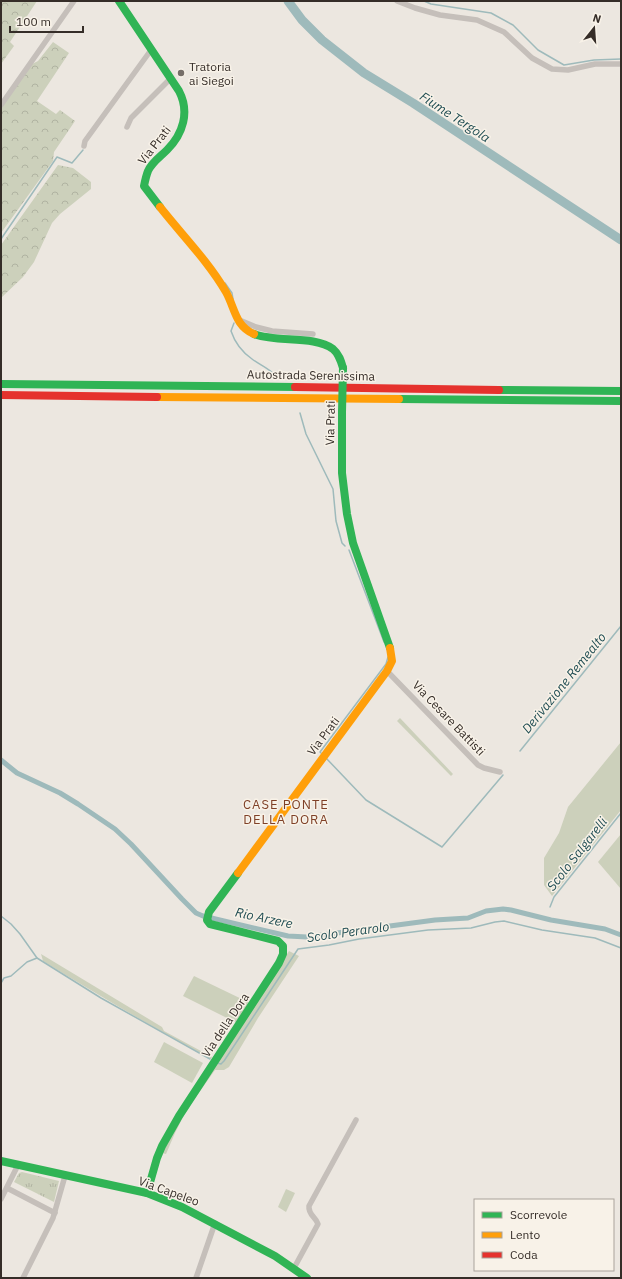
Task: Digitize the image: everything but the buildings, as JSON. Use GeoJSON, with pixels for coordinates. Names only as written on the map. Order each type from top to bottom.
{"type":"FeatureCollection","features":[{"type":"Feature","properties":{"kind":"main road","name":"Via Prati"},"geometry":{"type":"LineString","coordinates":[[119,1],[170,79],[183,100],[185,107],[183,122],[177,139],[148,168],[144,186],[220,283],[232,304],[236,319],[248,331],[259,336],[320,344],[331,347],[339,355],[343,368],[342,473],[347,514],[353,543],[392,653],[392,661],[386,671],[208,917]]}},
{"type":"Feature","properties":{"kind":"main road","name":"Autostrada Serenissima"},"geometry":{"type":"LineString","coordinates":[[1,384],[621,391]]}},
{"type":"Feature","properties":{"kind":"main road","name":"Autostrada Serenissima"},"geometry":{"type":"LineString","coordinates":[[1,394],[621,402]]}},
{"type":"Feature","properties":{"kind":"main road","name":"Via della Dora"},"geometry":{"type":"LineString","coordinates":[[147,1193],[158,1158],[168,1135],[193,1093],[260,993],[283,954],[283,946],[278,941],[213,925],[209,923],[208,917]]}},
{"type":"Feature","properties":{"kind":"main road","name":"Via Capeleo"},"geometry":{"type":"LineString","coordinates":[[1,1161],[147,1193],[182,1207],[215,1223],[294,1268],[307,1278]]}},
{"type":"Feature","properties":{"kind":"street"},"geometry":{"type":"LineString","coordinates":[[1,105],[74,1]]}},
{"type":"Feature","properties":{"kind":"street"},"geometry":{"type":"LineString","coordinates":[[397,1],[440,15],[477,20],[484,23],[504,32],[532,58],[552,69],[568,70],[595,64],[621,64]]}},
{"type":"Feature","properties":{"kind":"street"},"geometry":{"type":"LineString","coordinates":[[84,146],[85,141],[151,50]]}},
{"type":"Feature","properties":{"kind":"street"},"geometry":{"type":"LineString","coordinates":[[127,128],[131,118],[170,79]]}},
{"type":"Feature","properties":{"kind":"street"},"geometry":{"type":"LineString","coordinates":[[236,319],[256,327],[272,331],[313,334]]}},
{"type":"Feature","properties":{"kind":"street","name":"Via Cesare Battisti"},"geometry":{"type":"LineString","coordinates":[[386,671],[478,765],[500,772]]}},
{"type":"Feature","properties":{"kind":"street"},"geometry":{"type":"LineString","coordinates":[[294,1268],[318,1224],[317,1220],[308,1210],[309,1206],[356,1120]]}},
{"type":"Feature","properties":{"kind":"street"},"geometry":{"type":"LineString","coordinates":[[1,1199],[18,1165]]}},
{"type":"Feature","properties":{"kind":"street"},"geometry":{"type":"LineString","coordinates":[[23,1278],[55,1213],[65,1176]]}},
{"type":"Feature","properties":{"kind":"street"},"geometry":{"type":"LineString","coordinates":[[7,1188],[55,1213]]}},
{"type":"Feature","properties":{"kind":"street"},"geometry":{"type":"LineString","coordinates":[[196,1278],[215,1223]]}},
{"type":"Feature","properties":{"kind":"green space"},"geometry":{"type":"Polygon","coordinates":[[[1,1],[37,1],[10,42],[14,46],[1,64],[1,1]]]}},
{"type":"Feature","properties":{"kind":"green space"},"geometry":{"type":"Polygon","coordinates":[[[53,42],[69,53],[37,101],[56,114],[60,110],[75,121],[54,152],[53,161],[1,233],[1,108],[32,64],[38,61],[53,42]]]}},
{"type":"Feature","properties":{"kind":"green space"},"geometry":{"type":"Polygon","coordinates":[[[58,165],[73,168],[91,182],[91,189],[60,214],[52,223],[34,262],[23,277],[1,298],[1,245],[58,165]]]}},
{"type":"Feature","properties":{"kind":"green space"},"geometry":{"type":"Polygon","coordinates":[[[400,718],[453,774],[451,776],[397,721],[400,718]]]}},
{"type":"Feature","properties":{"kind":"green space"},"geometry":{"type":"Polygon","coordinates":[[[621,742],[621,810],[552,896],[544,885],[544,858],[559,833],[568,807],[621,742]]]}},
{"type":"Feature","properties":{"kind":"green space"},"geometry":{"type":"Polygon","coordinates":[[[621,834],[621,889],[598,862],[621,834]]]}},
{"type":"Feature","properties":{"kind":"green space"},"geometry":{"type":"Polygon","coordinates":[[[289,951],[299,956],[258,1018],[229,1067],[224,1070],[215,1070],[190,1105],[289,951]]]}},
{"type":"Feature","properties":{"kind":"green space"},"geometry":{"type":"Polygon","coordinates":[[[41,954],[162,1027],[164,1031],[212,1057],[211,1059],[126,1011],[43,961],[41,954]]]}},
{"type":"Feature","properties":{"kind":"green space"},"geometry":{"type":"Polygon","coordinates":[[[194,976],[250,1003],[237,1023],[183,996],[194,976]]]}},
{"type":"Feature","properties":{"kind":"green space"},"geometry":{"type":"Polygon","coordinates":[[[164,1042],[203,1063],[192,1083],[154,1062],[164,1042]]]}},
{"type":"Feature","properties":{"kind":"green space"},"geometry":{"type":"Polygon","coordinates":[[[185,1114],[166,1154],[162,1153],[171,1135],[185,1114]]]}},
{"type":"Feature","properties":{"kind":"green space"},"geometry":{"type":"Polygon","coordinates":[[[22,1172],[59,1181],[54,1202],[14,1182],[19,1173],[22,1172]]]}},
{"type":"Feature","properties":{"kind":"green space"},"geometry":{"type":"Polygon","coordinates":[[[286,1189],[295,1193],[286,1212],[278,1207],[286,1189]]]}},
{"type":"Feature","properties":{"kind":"waterway","name":"Fiume Tergola"},"geometry":{"type":"LineString","coordinates":[[288,1],[302,20],[322,40],[364,73],[413,103],[621,240]]}},
{"type":"Feature","properties":{"kind":"waterway"},"geometry":{"type":"LineString","coordinates":[[424,1],[431,4],[491,13],[513,25],[538,50],[564,65],[594,60],[621,59]]}},
{"type":"Feature","properties":{"kind":"waterway","name":"Derivazione Remealto"},"geometry":{"type":"LineString","coordinates":[[1,239],[57,157],[72,163],[83,150]]}},
{"type":"Feature","properties":{"kind":"waterway","name":"Derivazione Remealto"},"geometry":{"type":"LineString","coordinates":[[225,283],[232,293],[233,299]]}},
{"type":"Feature","properties":{"kind":"waterway","name":"Derivazione Remealto"},"geometry":{"type":"LineString","coordinates":[[234,323],[231,331],[239,347],[248,356],[276,376]]}},
{"type":"Feature","properties":{"kind":"waterway","name":"Derivazione Remealto"},"geometry":{"type":"LineString","coordinates":[[300,413],[306,434],[333,489],[336,521],[342,543],[345,546]]}},
{"type":"Feature","properties":{"kind":"waterway","name":"Derivazione Remealto"},"geometry":{"type":"LineString","coordinates":[[349,550],[384,642]]}},
{"type":"Feature","properties":{"kind":"waterway","name":"Derivazione Remealto"},"geometry":{"type":"LineString","coordinates":[[520,751],[621,626]]}},
{"type":"Feature","properties":{"kind":"waterway","name":"Derivazione Remealto"},"geometry":{"type":"LineString","coordinates":[[321,753],[320,752],[386,664],[388,657]]}},
{"type":"Feature","properties":{"kind":"waterway","name":"Derivazione Remealto"},"geometry":{"type":"LineString","coordinates":[[326,758],[366,800],[442,847],[503,775]]}},
{"type":"Feature","properties":{"kind":"waterway","name":"Rio Arzere"},"geometry":{"type":"LineString","coordinates":[[1,760],[17,773],[60,793],[115,829],[196,913],[203,916],[288,936],[307,937],[435,920],[468,918],[486,911],[503,909],[551,920],[605,929],[621,935]]}},
{"type":"Feature","properties":{"kind":"waterway","name":"Scolo Salgarelli"},"geometry":{"type":"LineString","coordinates":[[550,907],[554,897],[621,813]]}},
{"type":"Feature","properties":{"kind":"waterway","name":"Scolo Perarolo"},"geometry":{"type":"LineString","coordinates":[[1,916],[20,934],[37,958],[101,998],[210,1059]]}},
{"type":"Feature","properties":{"kind":"waterway","name":"Scolo Perarolo"},"geometry":{"type":"LineString","coordinates":[[217,1063],[221,1064],[224,1061],[298,949],[428,930],[471,928],[504,921],[542,930],[595,938],[621,948]]}},
{"type":"Feature","properties":{"kind":"waterway"},"geometry":{"type":"LineString","coordinates":[[1,983],[4,978],[11,976],[27,962],[37,958]]}},
{"type":"Feature","properties":{"kind":"traffic: fast"},"geometry":{"type":"LineString","coordinates":[[119,1],[179,91],[184,107],[181,130],[173,144],[156,160],[148,171],[144,186],[160,207]]}},
{"type":"Feature","properties":{"kind":"traffic: fast"},"geometry":{"type":"LineString","coordinates":[[254,334],[263,337],[305,340],[325,345],[337,353],[343,368]]}},
{"type":"Feature","properties":{"kind":"traffic: fast"},"geometry":{"type":"LineString","coordinates":[[342,412],[343,368]]}},
{"type":"Feature","properties":{"kind":"traffic: fast"},"geometry":{"type":"LineString","coordinates":[[1,384],[295,387]]}},
{"type":"Feature","properties":{"kind":"traffic: fast"},"geometry":{"type":"LineString","coordinates":[[499,390],[621,391]]}},
{"type":"Feature","properties":{"kind":"traffic: fast"},"geometry":{"type":"LineString","coordinates":[[399,399],[621,401]]}},
{"type":"Feature","properties":{"kind":"traffic: fast"},"geometry":{"type":"LineString","coordinates":[[342,412],[342,473],[347,514],[353,543],[390,648]]}},
{"type":"Feature","properties":{"kind":"traffic: fast"},"geometry":{"type":"LineString","coordinates":[[147,1193],[157,1158],[179,1116],[279,963],[283,954],[283,946],[278,941],[210,924],[207,920],[209,912],[238,873]]}},
{"type":"Feature","properties":{"kind":"traffic: fast"},"geometry":{"type":"LineString","coordinates":[[1,1161],[147,1193],[182,1207],[275,1256],[307,1278]]}},
{"type":"Feature","properties":{"kind":"traffic: slow"},"geometry":{"type":"LineString","coordinates":[[160,207],[203,259],[219,281],[226,292],[239,321],[248,331],[254,334]]}},
{"type":"Feature","properties":{"kind":"traffic: slow"},"geometry":{"type":"LineString","coordinates":[[157,397],[399,399]]}},
{"type":"Feature","properties":{"kind":"traffic: slow"},"geometry":{"type":"LineString","coordinates":[[238,873],[387,671],[392,661],[390,648]]}},
{"type":"Feature","properties":{"kind":"traffic: jam"},"geometry":{"type":"LineString","coordinates":[[295,387],[499,390]]}},
{"type":"Feature","properties":{"kind":"traffic: jam"},"geometry":{"type":"LineString","coordinates":[[1,395],[157,397]]}},
{"type":"Feature","properties":{"kind":"place","name":"Tratoria ai Siegoi"},"geometry":{"type":"Point","coordinates":[181,73]}},
{"type":"Feature","properties":{"kind":"district","name":"CASE PONTE DELLA DORA"},"geometry":{"type":"Point","coordinates":[286,812]}}]}
